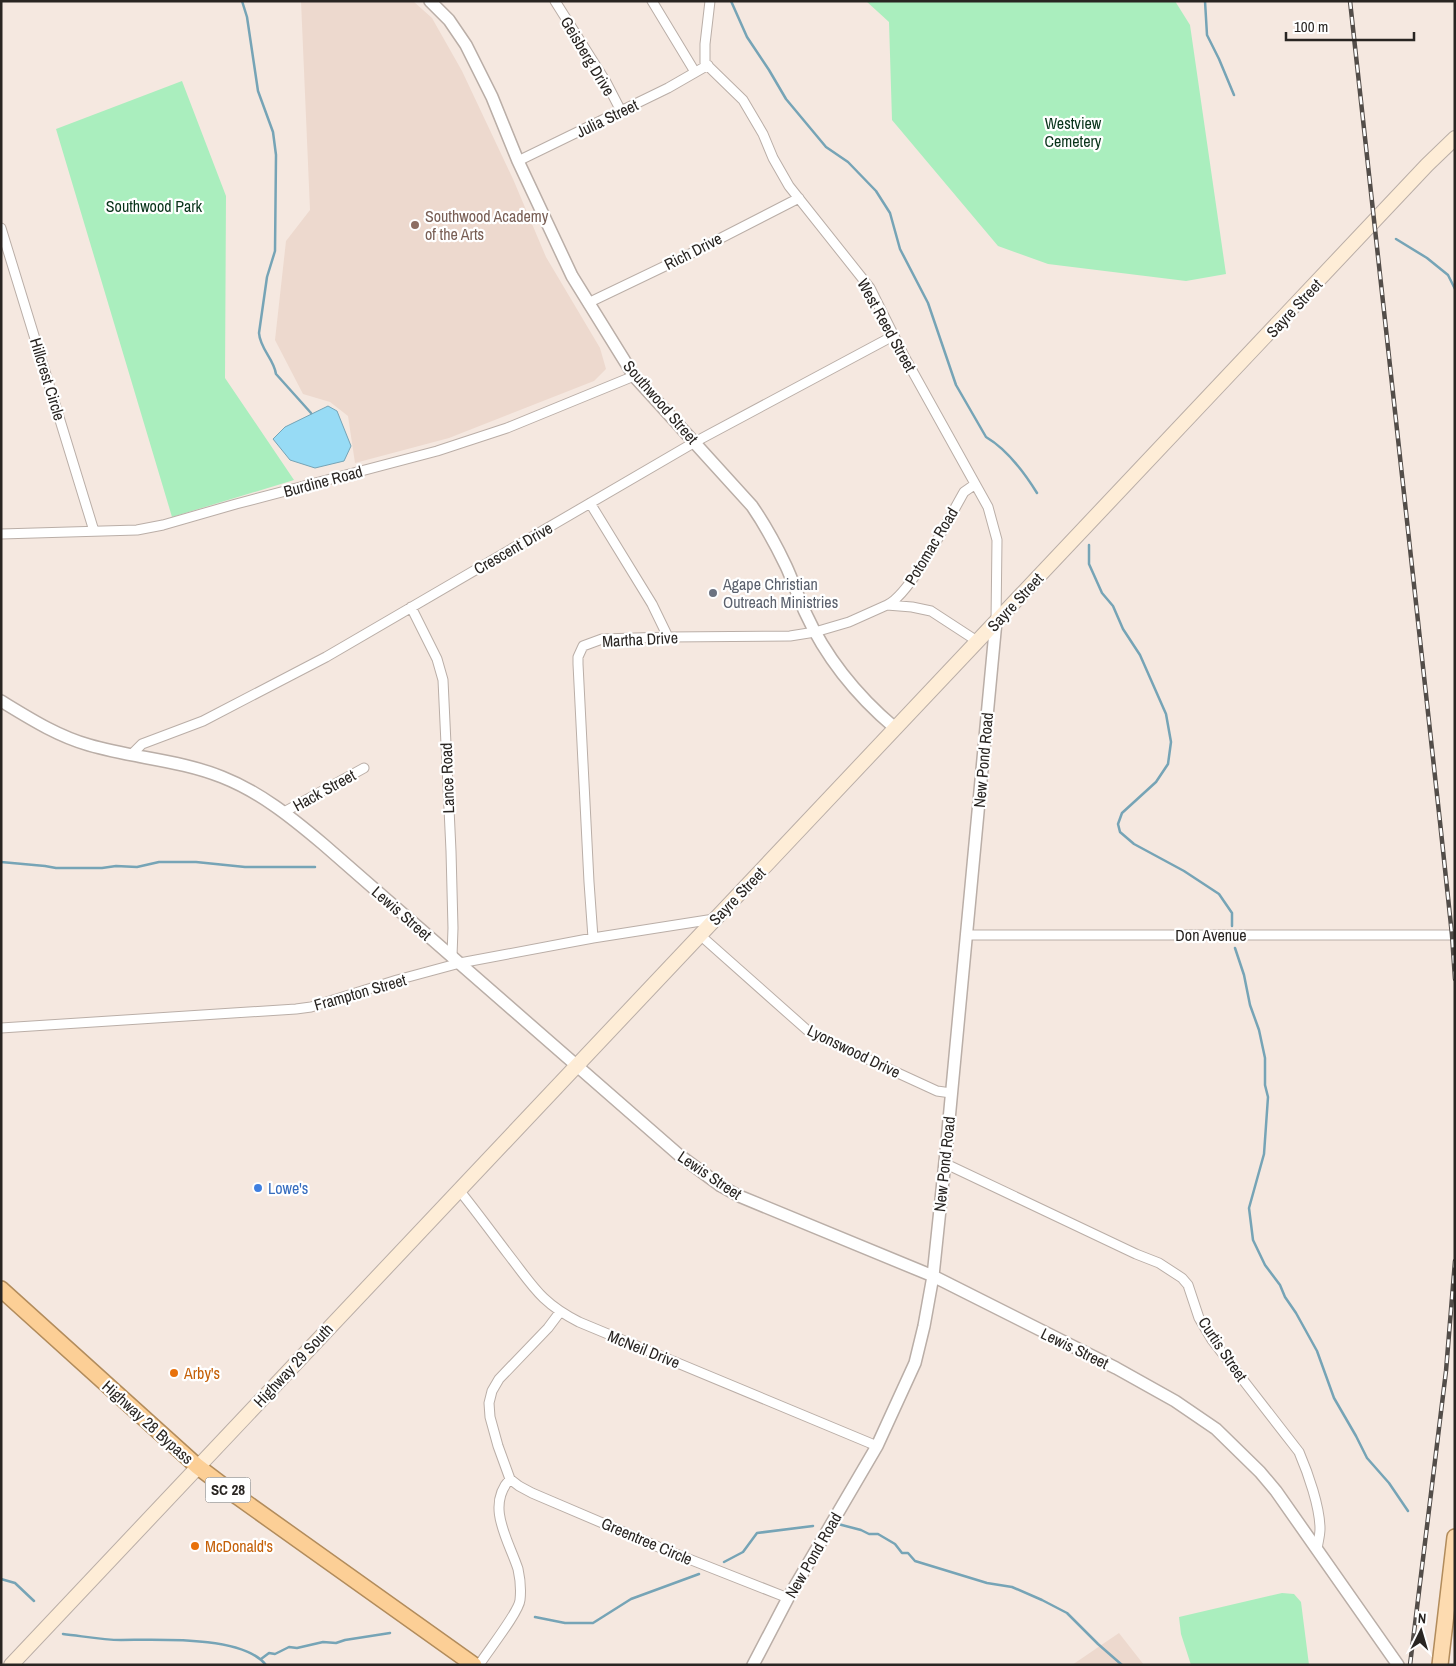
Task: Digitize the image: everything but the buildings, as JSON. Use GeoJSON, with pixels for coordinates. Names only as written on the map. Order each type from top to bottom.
{"type":"FeatureCollection","features":[{"type":"Feature","properties":{"kind":"highway","name":"Highway 28 Bypass"},"geometry":{"type":"LineString","coordinates":[[1,1289],[197,1466],[238,1498],[474,1665]]}},
{"type":"Feature","properties":{"kind":"main road","name":"Sayre Street"},"geometry":{"type":"LineString","coordinates":[[575,1065],[1455,138]]}},
{"type":"Feature","properties":{"kind":"main road","name":"Highway 29 South"},"geometry":{"type":"LineString","coordinates":[[10,1665],[575,1065]]}},
{"type":"Feature","properties":{"kind":"main road"},"geometry":{"type":"LineString","coordinates":[[1440,1665],[1450,1613],[1455,1537]]}},
{"type":"Feature","properties":{"kind":"street","name":"Southwood Street"},"geometry":{"type":"LineString","coordinates":[[430,1],[449,20],[466,45],[492,97],[518,161],[572,276],[634,376],[752,506],[768,530],[787,567],[805,612],[833,663],[873,710],[896,728]]}},
{"type":"Feature","properties":{"kind":"street","name":"Geisberg Drive"},"geometry":{"type":"LineString","coordinates":[[555,1],[606,82],[621,111]]}},
{"type":"Feature","properties":{"kind":"street"},"geometry":{"type":"LineString","coordinates":[[652,1],[695,72]]}},
{"type":"Feature","properties":{"kind":"street"},"geometry":{"type":"LineString","coordinates":[[708,65],[705,62],[705,44],[710,1]]}},
{"type":"Feature","properties":{"kind":"street","name":"Julia Street"},"geometry":{"type":"LineString","coordinates":[[518,161],[668,88],[708,65]]}},
{"type":"Feature","properties":{"kind":"street","name":"West Reed Street"},"geometry":{"type":"LineString","coordinates":[[708,65],[743,100],[763,134],[773,158],[789,186],[870,288],[974,485],[988,507],[997,540],[996,621]]}},
{"type":"Feature","properties":{"kind":"street","name":"Rich Drive"},"geometry":{"type":"LineString","coordinates":[[588,303],[686,256],[798,198]]}},
{"type":"Feature","properties":{"kind":"street","name":"Hillcrest Circle"},"geometry":{"type":"LineString","coordinates":[[1,228],[94,531]]}},
{"type":"Feature","properties":{"kind":"street","name":"Crescent Drive"},"geometry":{"type":"LineString","coordinates":[[131,755],[142,744],[203,721],[326,657],[695,442],[894,336]]}},
{"type":"Feature","properties":{"kind":"street","name":"Burdine Road"},"geometry":{"type":"LineString","coordinates":[[1,534],[137,530],[163,525],[437,451],[506,428],[634,376]]}},
{"type":"Feature","properties":{"kind":"street","name":"Potomac Road"},"geometry":{"type":"LineString","coordinates":[[887,606],[895,602],[915,576],[964,492],[974,485]]}},
{"type":"Feature","properties":{"kind":"street"},"geometry":{"type":"LineString","coordinates":[[590,503],[652,604],[668,637]]}},
{"type":"Feature","properties":{"kind":"street","name":"Martha Drive"},"geometry":{"type":"LineString","coordinates":[[593,938],[588,882],[578,657],[583,646],[602,639],[776,637],[815,632],[872,614],[887,606],[912,607],[931,611],[977,641]]}},
{"type":"Feature","properties":{"kind":"street","name":"Lance Road"},"geometry":{"type":"LineString","coordinates":[[411,607],[437,659],[444,680],[456,960]]}},
{"type":"Feature","properties":{"kind":"street","name":"New Pond Road"},"geometry":{"type":"LineString","coordinates":[[753,1665],[788,1598],[877,1446],[915,1364],[924,1326],[933,1276],[996,621]]}},
{"type":"Feature","properties":{"kind":"street","name":"Lewis Street"},"geometry":{"type":"LineString","coordinates":[[1,701],[67,738],[220,776],[255,793],[284,812],[323,844],[679,1155],[721,1186],[762,1207],[933,1276],[1116,1368],[1175,1401],[1216,1429],[1260,1472],[1290,1510],[1398,1665]]}},
{"type":"Feature","properties":{"kind":"street","name":"Hack Street"},"geometry":{"type":"LineString","coordinates":[[284,812],[364,768]]}},
{"type":"Feature","properties":{"kind":"street","name":"Frampton Street"},"geometry":{"type":"LineString","coordinates":[[1,1028],[296,1009],[397,980],[456,960],[714,919]]}},
{"type":"Feature","properties":{"kind":"street","name":"Lyonswood Drive"},"geometry":{"type":"LineString","coordinates":[[700,935],[807,1030],[937,1091],[951,1093]]}},
{"type":"Feature","properties":{"kind":"street","name":"Don Avenue"},"geometry":{"type":"LineString","coordinates":[[966,935],[1455,935]]}},
{"type":"Feature","properties":{"kind":"street","name":"Curtis Street"},"geometry":{"type":"LineString","coordinates":[[944,1164],[1159,1263],[1182,1278],[1192,1293],[1199,1318],[1212,1340],[1299,1452],[1306,1468],[1318,1514],[1320,1529],[1317,1549]]}},
{"type":"Feature","properties":{"kind":"street","name":"McNeil Drive"},"geometry":{"type":"LineString","coordinates":[[459,1190],[530,1284],[545,1301],[560,1312],[579,1322],[877,1446]]}},
{"type":"Feature","properties":{"kind":"street"},"geometry":{"type":"LineString","coordinates":[[479,1665],[512,1617],[520,1601],[518,1570],[499,1514],[504,1484],[510,1479],[490,1417],[492,1391],[499,1379],[548,1328],[560,1312]]}},
{"type":"Feature","properties":{"kind":"street","name":"Greentree Circle"},"geometry":{"type":"LineString","coordinates":[[510,1479],[532,1494],[788,1598]]}},
{"type":"Feature","properties":{"kind":"shaded area","name":"Southwood Academy of the Arts"},"geometry":{"type":"Polygon","coordinates":[[[301,1],[413,1],[432,18],[462,71],[513,179],[546,257],[600,348],[606,369],[594,381],[449,438],[355,463],[348,416],[330,402],[303,394],[275,340],[286,241],[310,210],[301,1]]]}},
{"type":"Feature","properties":{"kind":"shaded area"},"geometry":{"type":"Polygon","coordinates":[[[1119,1633],[1144,1665],[1072,1665],[1119,1633]]]}},
{"type":"Feature","properties":{"kind":"green space","name":"Westview Cemetery"},"geometry":{"type":"Polygon","coordinates":[[[866,1],[1175,1],[1190,25],[1226,274],[1186,281],[1048,264],[998,246],[892,120],[889,22],[866,1]]]}},
{"type":"Feature","properties":{"kind":"green space","name":"Southwood Park"},"geometry":{"type":"Polygon","coordinates":[[[182,81],[226,196],[225,378],[294,480],[172,517],[56,129],[182,81]]]}},
{"type":"Feature","properties":{"kind":"green space"},"geometry":{"type":"Polygon","coordinates":[[[1282,1593],[1294,1594],[1301,1602],[1309,1665],[1191,1665],[1181,1634],[1179,1617],[1282,1593]]]}},
{"type":"Feature","properties":{"kind":"water"},"geometry":{"type":"Polygon","coordinates":[[[328,406],[337,411],[351,446],[344,461],[315,468],[290,460],[273,439],[285,427],[328,406]]]}},
{"type":"Feature","properties":{"kind":"waterway"},"geometry":{"type":"LineString","coordinates":[[242,1],[247,17],[258,91],[273,132],[276,155],[275,251],[267,277],[259,333],[260,339],[276,374],[311,413]]}},
{"type":"Feature","properties":{"kind":"waterway"},"geometry":{"type":"LineString","coordinates":[[731,1],[747,37],[786,99],[826,147],[848,162],[876,191],[890,213],[900,249],[928,303],[956,385],[986,437],[1015,462],[1037,493]]}},
{"type":"Feature","properties":{"kind":"waterway"},"geometry":{"type":"LineString","coordinates":[[1205,1],[1207,35],[1234,95]]}},
{"type":"Feature","properties":{"kind":"waterway"},"geometry":{"type":"LineString","coordinates":[[1396,239],[1427,258],[1448,275],[1455,289]]}},
{"type":"Feature","properties":{"kind":"waterway"},"geometry":{"type":"LineString","coordinates":[[1089,545],[1089,564],[1102,593],[1113,606],[1123,629],[1140,655],[1166,714],[1171,742],[1168,764],[1156,782],[1122,813],[1118,824],[1120,832],[1134,844],[1184,871],[1219,894],[1232,913],[1232,926]]}},
{"type":"Feature","properties":{"kind":"waterway"},"geometry":{"type":"LineString","coordinates":[[1,862],[56,868],[137,867],[159,862],[196,862],[245,867],[315,867]]}},
{"type":"Feature","properties":{"kind":"waterway"},"geometry":{"type":"LineString","coordinates":[[1235,948],[1244,975],[1250,1005],[1259,1030],[1265,1058],[1265,1085],[1268,1097],[1264,1154],[1249,1208],[1253,1240],[1265,1265],[1280,1285],[1285,1297],[1317,1351],[1334,1398],[1367,1458],[1389,1483],[1408,1511]]}},
{"type":"Feature","properties":{"kind":"waterway"},"geometry":{"type":"LineString","coordinates":[[838,1524],[869,1534],[878,1534],[895,1544],[902,1553],[908,1553],[915,1561],[987,1583],[1012,1587],[1042,1600],[1067,1613],[1122,1665]]}},
{"type":"Feature","properties":{"kind":"waterway"},"geometry":{"type":"LineString","coordinates":[[724,1562],[743,1552],[757,1533],[813,1526]]}},
{"type":"Feature","properties":{"kind":"waterway"},"geometry":{"type":"LineString","coordinates":[[535,1617],[565,1623],[593,1623],[631,1599],[699,1574]]}},
{"type":"Feature","properties":{"kind":"waterway"},"geometry":{"type":"LineString","coordinates":[[1,1579],[15,1583],[34,1601]]}},
{"type":"Feature","properties":{"kind":"waterway"},"geometry":{"type":"LineString","coordinates":[[261,1659],[269,1653],[275,1654],[289,1647],[297,1648],[323,1642],[336,1643],[390,1633]]}},
{"type":"Feature","properties":{"kind":"waterway"},"geometry":{"type":"LineString","coordinates":[[63,1634],[114,1640],[176,1640],[219,1644],[239,1648],[255,1655],[266,1665]]}},
{"type":"Feature","properties":{"kind":"railway"},"geometry":{"type":"LineString","coordinates":[[1350,1],[1440,822],[1455,979]]}},
{"type":"Feature","properties":{"kind":"railway"},"geometry":{"type":"LineString","coordinates":[[1410,1665],[1446,1371],[1455,1261]]}},
{"type":"Feature","properties":{"kind":"place","name":"Southwood Academy of the Arts"},"geometry":{"type":"Point","coordinates":[415,225]}},
{"type":"Feature","properties":{"kind":"place","name":"Agape Christian Outreach Ministries"},"geometry":{"type":"Point","coordinates":[713,593]}},
{"type":"Feature","properties":{"kind":"place","name":"Lowe's"},"geometry":{"type":"Point","coordinates":[258,1188]}},
{"type":"Feature","properties":{"kind":"place","name":"Arby's"},"geometry":{"type":"Point","coordinates":[174,1373]}},
{"type":"Feature","properties":{"kind":"place","name":"McDonald's"},"geometry":{"type":"Point","coordinates":[195,1546]}}]}
